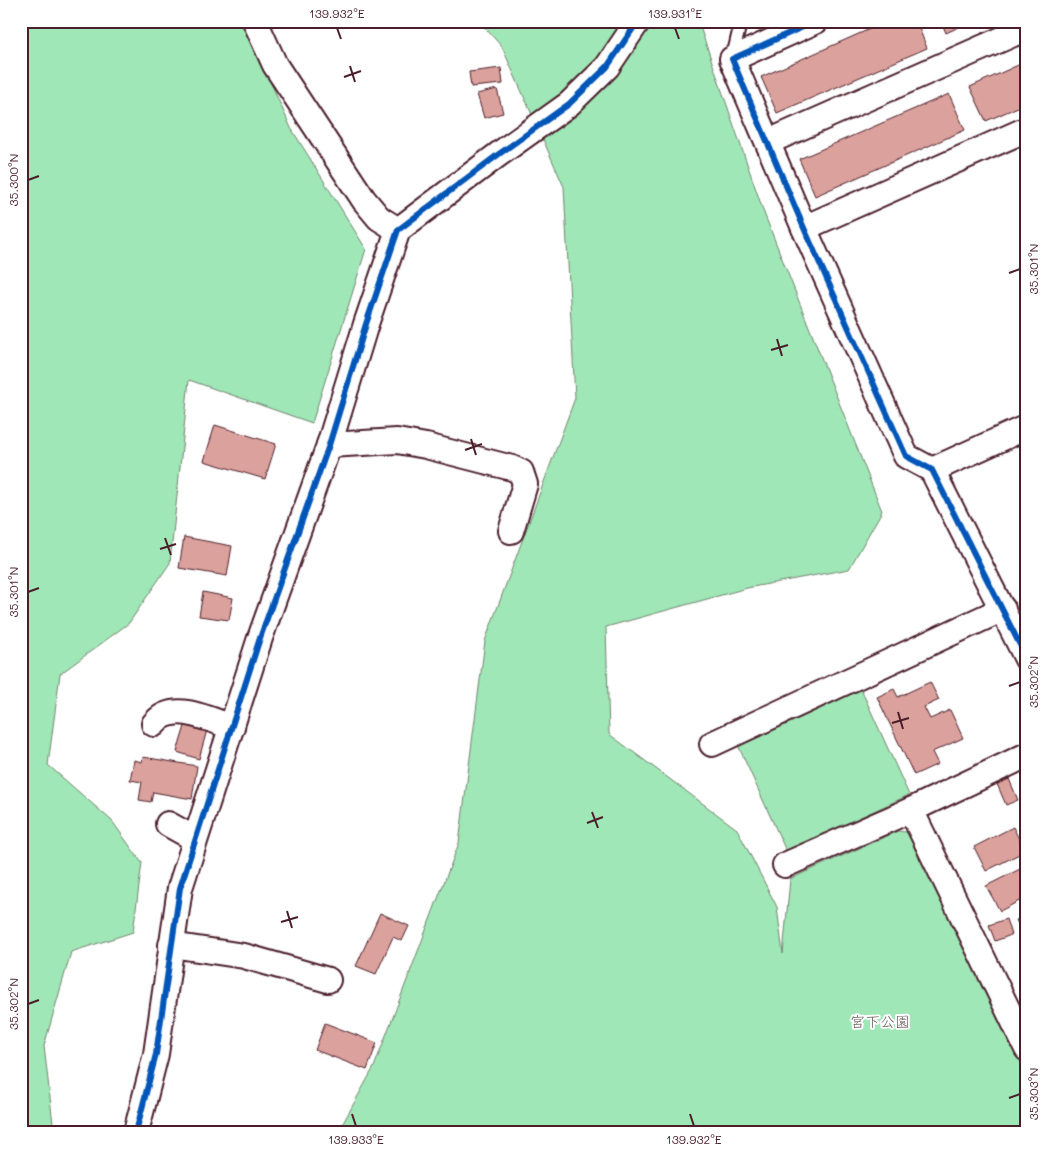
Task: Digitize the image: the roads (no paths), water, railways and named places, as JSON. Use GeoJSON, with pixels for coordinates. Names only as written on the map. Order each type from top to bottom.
{"type":"FeatureCollection","features":[{"type":"Feature","properties":{"kind":"street"},"geometry":{"type":"LineString","coordinates":[[255,21],[275,65],[364,200],[379,218],[398,230]]}},
{"type":"Feature","properties":{"kind":"street"},"geometry":{"type":"LineString","coordinates":[[136,1132],[156,1054],[180,888],[260,638],[329,444],[366,324],[398,230],[499,154],[570,104],[607,67],[638,21]]}},
{"type":"Feature","properties":{"kind":"street"},"geometry":{"type":"LineString","coordinates":[[816,21],[732,59],[804,228],[906,456],[932,470],[1003,609],[1024,644]]}},
{"type":"Feature","properties":{"kind":"street"},"geometry":{"type":"LineString","coordinates":[[768,142],[1027,28]]}},
{"type":"Feature","properties":{"kind":"street"},"geometry":{"type":"LineString","coordinates":[[804,228],[1027,129]]}},
{"type":"Feature","properties":{"kind":"street"},"geometry":{"type":"LineString","coordinates":[[932,470],[1027,427]]}},
{"type":"Feature","properties":{"kind":"street"},"geometry":{"type":"LineString","coordinates":[[329,444],[397,442],[426,446],[521,472],[525,484],[511,531]]}},
{"type":"Feature","properties":{"kind":"street"},"geometry":{"type":"LineString","coordinates":[[712,744],[1003,609]]}},
{"type":"Feature","properties":{"kind":"street"},"geometry":{"type":"LineString","coordinates":[[154,724],[160,716],[182,712],[232,727]]}},
{"type":"Feature","properties":{"kind":"street"},"geometry":{"type":"LineString","coordinates":[[785,865],[911,810],[1027,756]]}},
{"type":"Feature","properties":{"kind":"street"},"geometry":{"type":"LineString","coordinates":[[911,810],[1027,1048]]}},
{"type":"Feature","properties":{"kind":"street"},"geometry":{"type":"LineString","coordinates":[[168,824],[196,839]]}},
{"type":"Feature","properties":{"kind":"street"},"geometry":{"type":"LineString","coordinates":[[171,945],[244,956],[328,980]]}},
{"type":"Feature","properties":{"kind":"lane"},"geometry":{"type":"LineString","coordinates":[[732,59],[741,21]]}},
{"type":"Feature","properties":{"kind":"park label","name":"宮下公園"},"geometry":{"type":"Point","coordinates":[880,1021]}}]}
